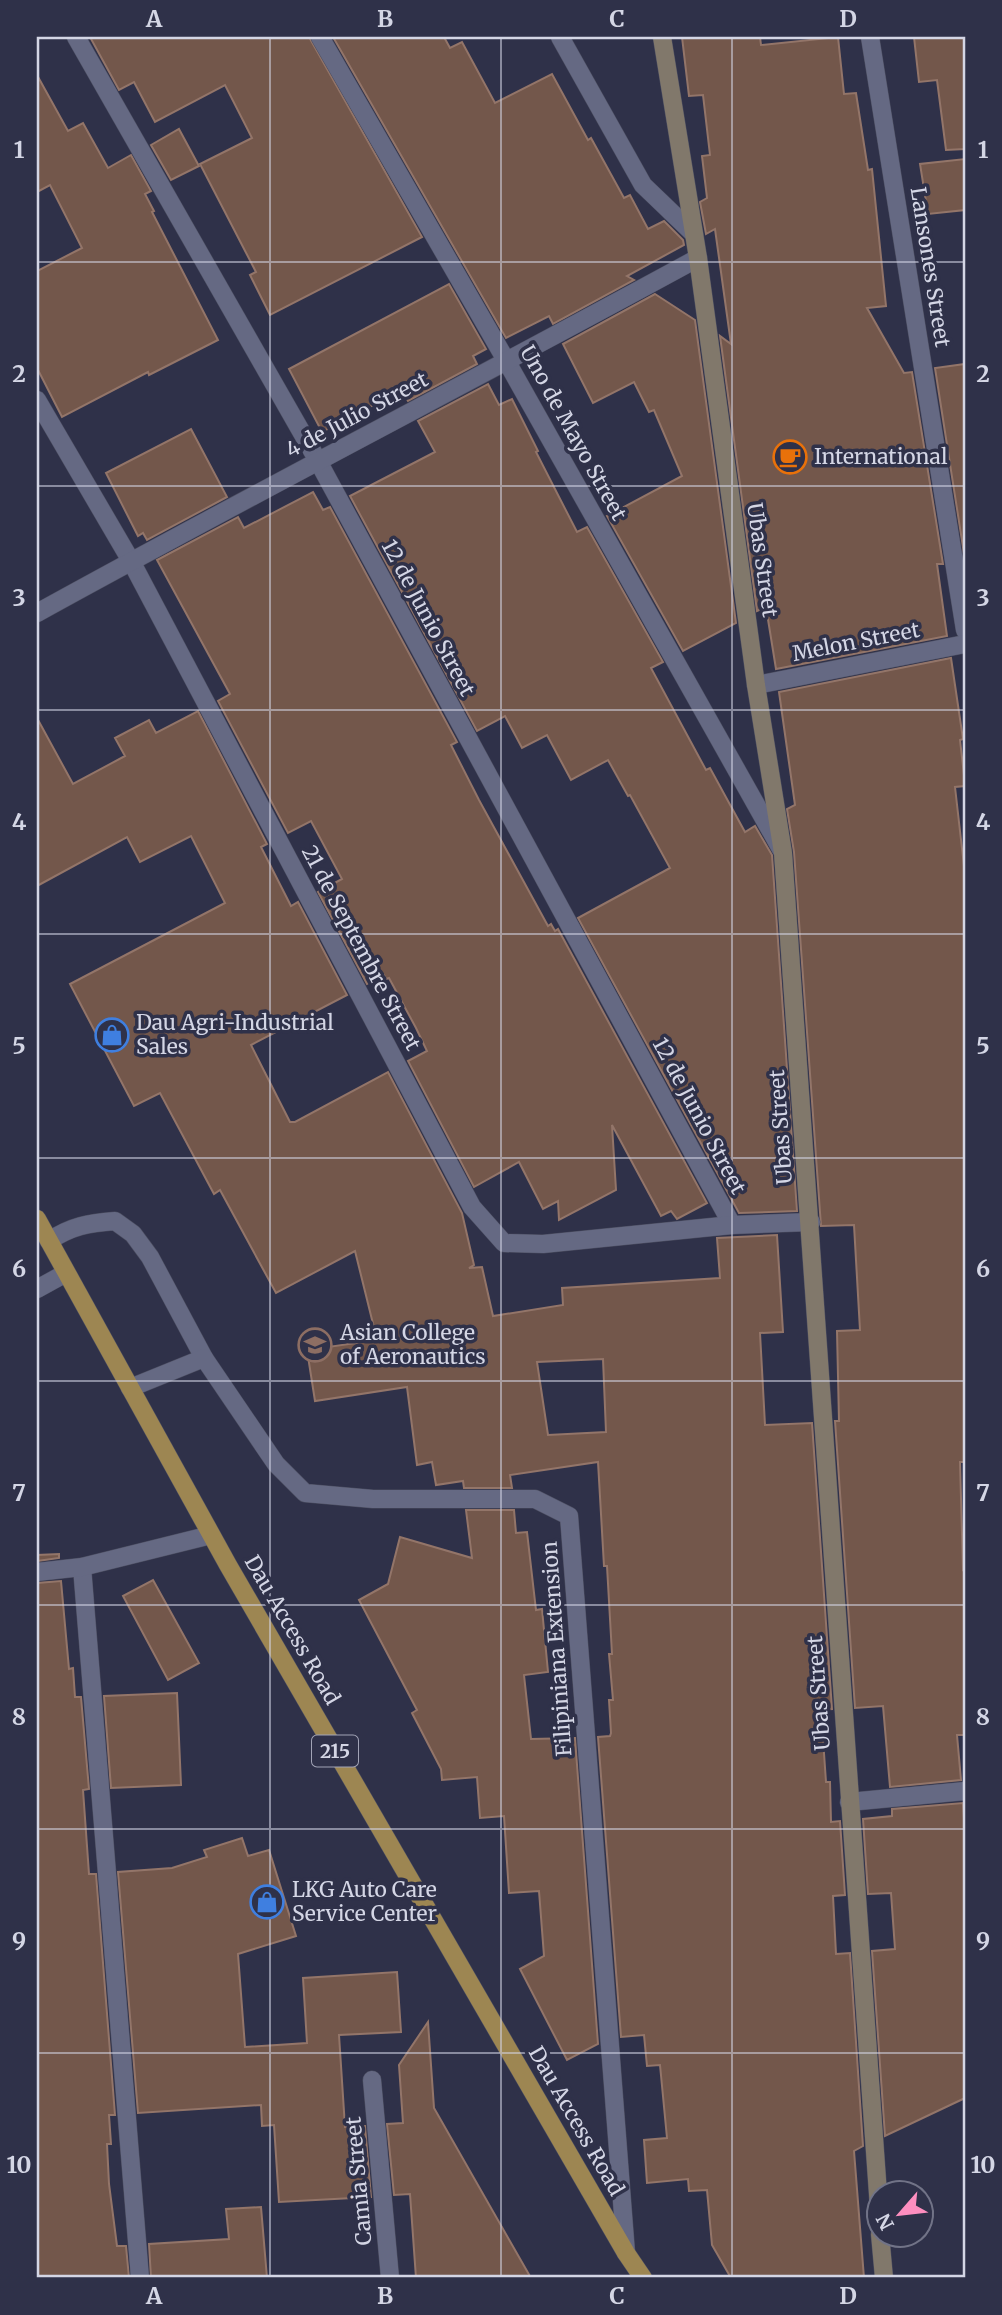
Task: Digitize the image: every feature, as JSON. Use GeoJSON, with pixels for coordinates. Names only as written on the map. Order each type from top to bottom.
{"type":"FeatureCollection","features":[{"type":"Feature","properties":{"kind":"main road","name":"Dau Access Road"},"geometry":{"type":"LineString","coordinates":[[37,1219],[211,1535],[626,2253],[643,2278]]}},
{"type":"Feature","properties":{"kind":"street","name":"12 de Junio Street"},"geometry":{"type":"LineString","coordinates":[[76,37],[317,461],[732,1226]]}},
{"type":"Feature","properties":{"kind":"street","name":"Uno de Mayo Street"},"geometry":{"type":"LineString","coordinates":[[320,37],[508,362],[783,853]]}},
{"type":"Feature","properties":{"kind":"street"},"geometry":{"type":"LineString","coordinates":[[560,37],[643,185],[694,234]]}},
{"type":"Feature","properties":{"kind":"street","name":"Ubas Street"},"geometry":{"type":"LineString","coordinates":[[662,37],[698,258],[756,685],[783,853],[877,2178]]}},
{"type":"Feature","properties":{"kind":"street","name":"Lansones Street"},"geometry":{"type":"LineString","coordinates":[[870,37],[965,630]]}},
{"type":"Feature","properties":{"kind":"street","name":"4 de Julio Street"},"geometry":{"type":"LineString","coordinates":[[37,614],[698,258]]}},
{"type":"Feature","properties":{"kind":"street","name":"21 de Septembre Street"},"geometry":{"type":"LineString","coordinates":[[37,400],[131,561],[472,1207],[504,1243],[543,1244],[732,1226],[811,1222]]}},
{"type":"Feature","properties":{"kind":"street","name":"Melon Street"},"geometry":{"type":"LineString","coordinates":[[756,685],[965,644]]}},
{"type":"Feature","properties":{"kind":"street"},"geometry":{"type":"LineString","coordinates":[[50,1241],[83,1223],[115,1221],[134,1234],[150,1257],[204,1358],[130,1388]]}},
{"type":"Feature","properties":{"kind":"street"},"geometry":{"type":"LineString","coordinates":[[37,1289],[66,1273]]}},
{"type":"Feature","properties":{"kind":"street","name":"Filipiniana Extension"},"geometry":{"type":"LineString","coordinates":[[204,1358],[276,1464],[305,1493],[373,1499],[535,1499],[569,1516],[626,2253]]}},
{"type":"Feature","properties":{"kind":"street"},"geometry":{"type":"LineString","coordinates":[[37,1572],[82,1567],[211,1535]]}},
{"type":"Feature","properties":{"kind":"street"},"geometry":{"type":"LineString","coordinates":[[82,1567],[141,2278]]}},
{"type":"Feature","properties":{"kind":"street"},"geometry":{"type":"LineString","coordinates":[[849,1802],[965,1791]]}},
{"type":"Feature","properties":{"kind":"street","name":"Camia Street"},"geometry":{"type":"LineString","coordinates":[[372,2080],[390,2278]]}},
{"type":"Feature","properties":{"kind":"street"},"geometry":{"type":"LineString","coordinates":[[881,2248],[884,2278]]}},
{"type":"Feature","properties":{"kind":"building"},"geometry":{"type":"Polygon","coordinates":[[[90,37],[309,37],[422,237],[270,315],[250,275],[256,272],[200,164],[252,138],[225,85],[155,122],[134,82],[119,90],[90,37]]]}},
{"type":"Feature","properties":{"kind":"building"},"geometry":{"type":"Polygon","coordinates":[[[333,37],[444,37],[450,48],[462,42],[495,103],[552,74],[624,198],[630,195],[648,229],[664,221],[683,240],[684,245],[627,276],[634,280],[553,324],[549,316],[506,338],[333,37]]]}},
{"type":"Feature","properties":{"kind":"building"},"geometry":{"type":"Polygon","coordinates":[[[682,37],[760,37],[761,45],[838,37],[844,94],[856,93],[868,170],[872,169],[886,306],[867,308],[904,373],[912,372],[943,564],[937,564],[947,636],[776,669],[766,607],[757,611],[720,336],[731,344],[715,229],[706,234],[700,202],[707,198],[702,156],[710,155],[703,95],[689,96],[682,37]]]}},
{"type":"Feature","properties":{"kind":"building"},"geometry":{"type":"Polygon","coordinates":[[[914,37],[965,37],[965,149],[946,150],[937,80],[919,82],[914,37]]]}},
{"type":"Feature","properties":{"kind":"building"},"geometry":{"type":"Polygon","coordinates":[[[37,75],[68,131],[83,123],[108,168],[131,155],[151,191],[145,194],[154,211],[152,212],[218,340],[149,375],[148,372],[62,417],[37,368],[37,271],[82,248],[50,185],[37,192],[37,75]]]}},
{"type":"Feature","properties":{"kind":"building"},"geometry":{"type":"Polygon","coordinates":[[[179,129],[199,166],[171,180],[151,145],[179,129]]]}},
{"type":"Feature","properties":{"kind":"building"},"geometry":{"type":"Polygon","coordinates":[[[965,159],[965,210],[928,214],[920,164],[965,159]]]}},
{"type":"Feature","properties":{"kind":"building"},"geometry":{"type":"Polygon","coordinates":[[[449,284],[486,349],[473,356],[477,364],[408,401],[402,390],[322,432],[289,369],[449,284]]]}},
{"type":"Feature","properties":{"kind":"building"},"geometry":{"type":"Polygon","coordinates":[[[655,294],[695,320],[736,623],[683,651],[607,516],[682,476],[654,410],[649,412],[634,382],[593,403],[563,344],[655,294]]]}},
{"type":"Feature","properties":{"kind":"building"},"geometry":{"type":"Polygon","coordinates":[[[965,364],[965,560],[935,368],[965,364]]]}},
{"type":"Feature","properties":{"kind":"building"},"geometry":{"type":"Polygon","coordinates":[[[488,384],[499,405],[512,399],[577,532],[587,527],[663,662],[651,668],[706,770],[710,768],[745,832],[755,826],[772,855],[797,1211],[739,1213],[578,918],[670,868],[630,795],[628,796],[608,760],[571,780],[547,735],[522,748],[505,716],[477,731],[350,496],[435,452],[418,421],[488,384]]]}},
{"type":"Feature","properties":{"kind":"building"},"geometry":{"type":"Polygon","coordinates":[[[191,429],[227,497],[147,540],[143,533],[138,536],[106,473],[191,429]]]}},
{"type":"Feature","properties":{"kind":"building"},"geometry":{"type":"Polygon","coordinates":[[[313,492],[323,510],[330,507],[457,742],[451,745],[479,800],[548,926],[551,924],[555,931],[558,929],[707,1203],[677,1219],[671,1211],[661,1216],[612,1125],[616,1190],[559,1220],[558,1201],[543,1209],[519,1162],[474,1187],[408,1061],[427,1051],[416,1028],[389,978],[386,979],[384,975],[367,984],[318,892],[342,879],[311,821],[288,833],[218,701],[230,694],[157,560],[238,517],[244,528],[313,492]]]}},
{"type":"Feature","properties":{"kind":"building"},"geometry":{"type":"Polygon","coordinates":[[[951,658],[963,739],[960,740],[965,784],[955,787],[965,875],[965,1462],[960,1462],[963,1570],[965,1569],[965,1735],[957,1735],[961,1780],[890,1787],[883,1706],[855,1708],[835,1421],[839,1421],[837,1331],[860,1330],[854,1225],[821,1226],[794,852],[787,809],[795,805],[779,692],[951,658]]]}},
{"type":"Feature","properties":{"kind":"building"},"geometry":{"type":"Polygon","coordinates":[[[198,711],[267,844],[261,847],[291,906],[298,902],[347,995],[251,1045],[290,1122],[295,1122],[388,1072],[462,1213],[474,1265],[469,1268],[482,1267],[493,1316],[563,1305],[562,1288],[720,1278],[717,1238],[777,1235],[783,1332],[760,1333],[765,1425],[812,1423],[832,1709],[821,1710],[826,1782],[830,1782],[831,1822],[840,1821],[845,1895],[833,1896],[836,1954],[850,1953],[863,2146],[854,2151],[864,2278],[731,2278],[712,2245],[707,2190],[689,2191],[688,2179],[647,2183],[644,2140],[667,2138],[660,2065],[647,2066],[644,2035],[621,2037],[598,1737],[610,1736],[609,1700],[613,1700],[607,1566],[604,1566],[598,1462],[510,1475],[512,1488],[464,1488],[463,1481],[436,1485],[432,1462],[417,1465],[407,1387],[315,1401],[307,1350],[377,1340],[355,1251],[276,1293],[220,1190],[214,1194],[160,1093],[134,1106],[70,984],[225,903],[191,836],[140,862],[127,837],[37,886],[37,718],[73,784],[125,756],[115,738],[149,720],[156,733],[198,711]],[[603,1359],[537,1362],[548,1435],[606,1432],[603,1359]]]}},
{"type":"Feature","properties":{"kind":"building"},"geometry":{"type":"Polygon","coordinates":[[[466,1510],[514,1510],[516,1533],[527,1532],[536,1610],[542,1609],[548,1672],[524,1675],[531,1739],[575,1738],[598,2044],[567,2060],[520,1969],[544,1956],[539,1891],[509,1893],[504,1816],[480,1818],[477,1777],[442,1780],[441,1769],[412,1713],[417,1710],[359,1600],[388,1584],[400,1537],[472,1558],[466,1510]]]}},
{"type":"Feature","properties":{"kind":"building"},"geometry":{"type":"Polygon","coordinates":[[[59,1554],[59,1558],[37,1561],[37,1555],[59,1554]]]}},
{"type":"Feature","properties":{"kind":"building"},"geometry":{"type":"Polygon","coordinates":[[[153,1580],[199,1663],[168,1680],[123,1596],[153,1580]]]}},
{"type":"Feature","properties":{"kind":"building"},"geometry":{"type":"Polygon","coordinates":[[[61,1581],[69,1669],[73,1668],[75,1697],[81,1697],[89,1789],[83,1790],[89,1874],[96,1874],[115,2115],[109,2115],[109,2184],[117,2246],[126,2246],[129,2278],[37,2278],[37,1583],[61,1581]]]}},
{"type":"Feature","properties":{"kind":"building"},"geometry":{"type":"Polygon","coordinates":[[[177,1693],[181,1785],[111,1788],[104,1696],[177,1693]]]}},
{"type":"Feature","properties":{"kind":"building"},"geometry":{"type":"Polygon","coordinates":[[[963,1803],[965,2098],[885,2136],[872,1951],[895,1949],[891,1893],[868,1894],[863,1819],[892,1816],[892,1809],[963,1803]]]}},
{"type":"Feature","properties":{"kind":"building"},"geometry":{"type":"Polygon","coordinates":[[[242,1838],[248,1856],[269,1850],[296,1936],[238,1954],[245,2047],[307,2043],[303,1978],[397,1972],[401,2032],[339,2035],[345,2127],[365,2126],[371,2197],[279,2202],[274,2125],[262,2126],[261,2105],[138,2113],[118,1872],[172,1868],[207,1857],[204,1850],[242,1838]]]}},
{"type":"Feature","properties":{"kind":"building"},"geometry":{"type":"Polygon","coordinates":[[[428,2022],[434,2108],[531,2278],[416,2278],[410,2194],[394,2195],[387,2124],[403,2123],[399,2065],[428,2022]]]}},
{"type":"Feature","properties":{"kind":"building"},"geometry":{"type":"Polygon","coordinates":[[[261,2207],[267,2278],[151,2278],[149,2244],[229,2239],[226,2209],[261,2207]]]}},
{"type":"Feature","properties":{"kind":"place","name":"International"},"geometry":{"type":"Point","coordinates":[790,457]}},
{"type":"Feature","properties":{"kind":"place","name":"Dau Agri-Industrial Sales"},"geometry":{"type":"Point","coordinates":[112,1035]}},
{"type":"Feature","properties":{"kind":"place","name":"Asian College of Aeronautics"},"geometry":{"type":"Point","coordinates":[315,1345]}},
{"type":"Feature","properties":{"kind":"place","name":"LKG Auto Care Service Center"},"geometry":{"type":"Point","coordinates":[267,1902]}}]}
